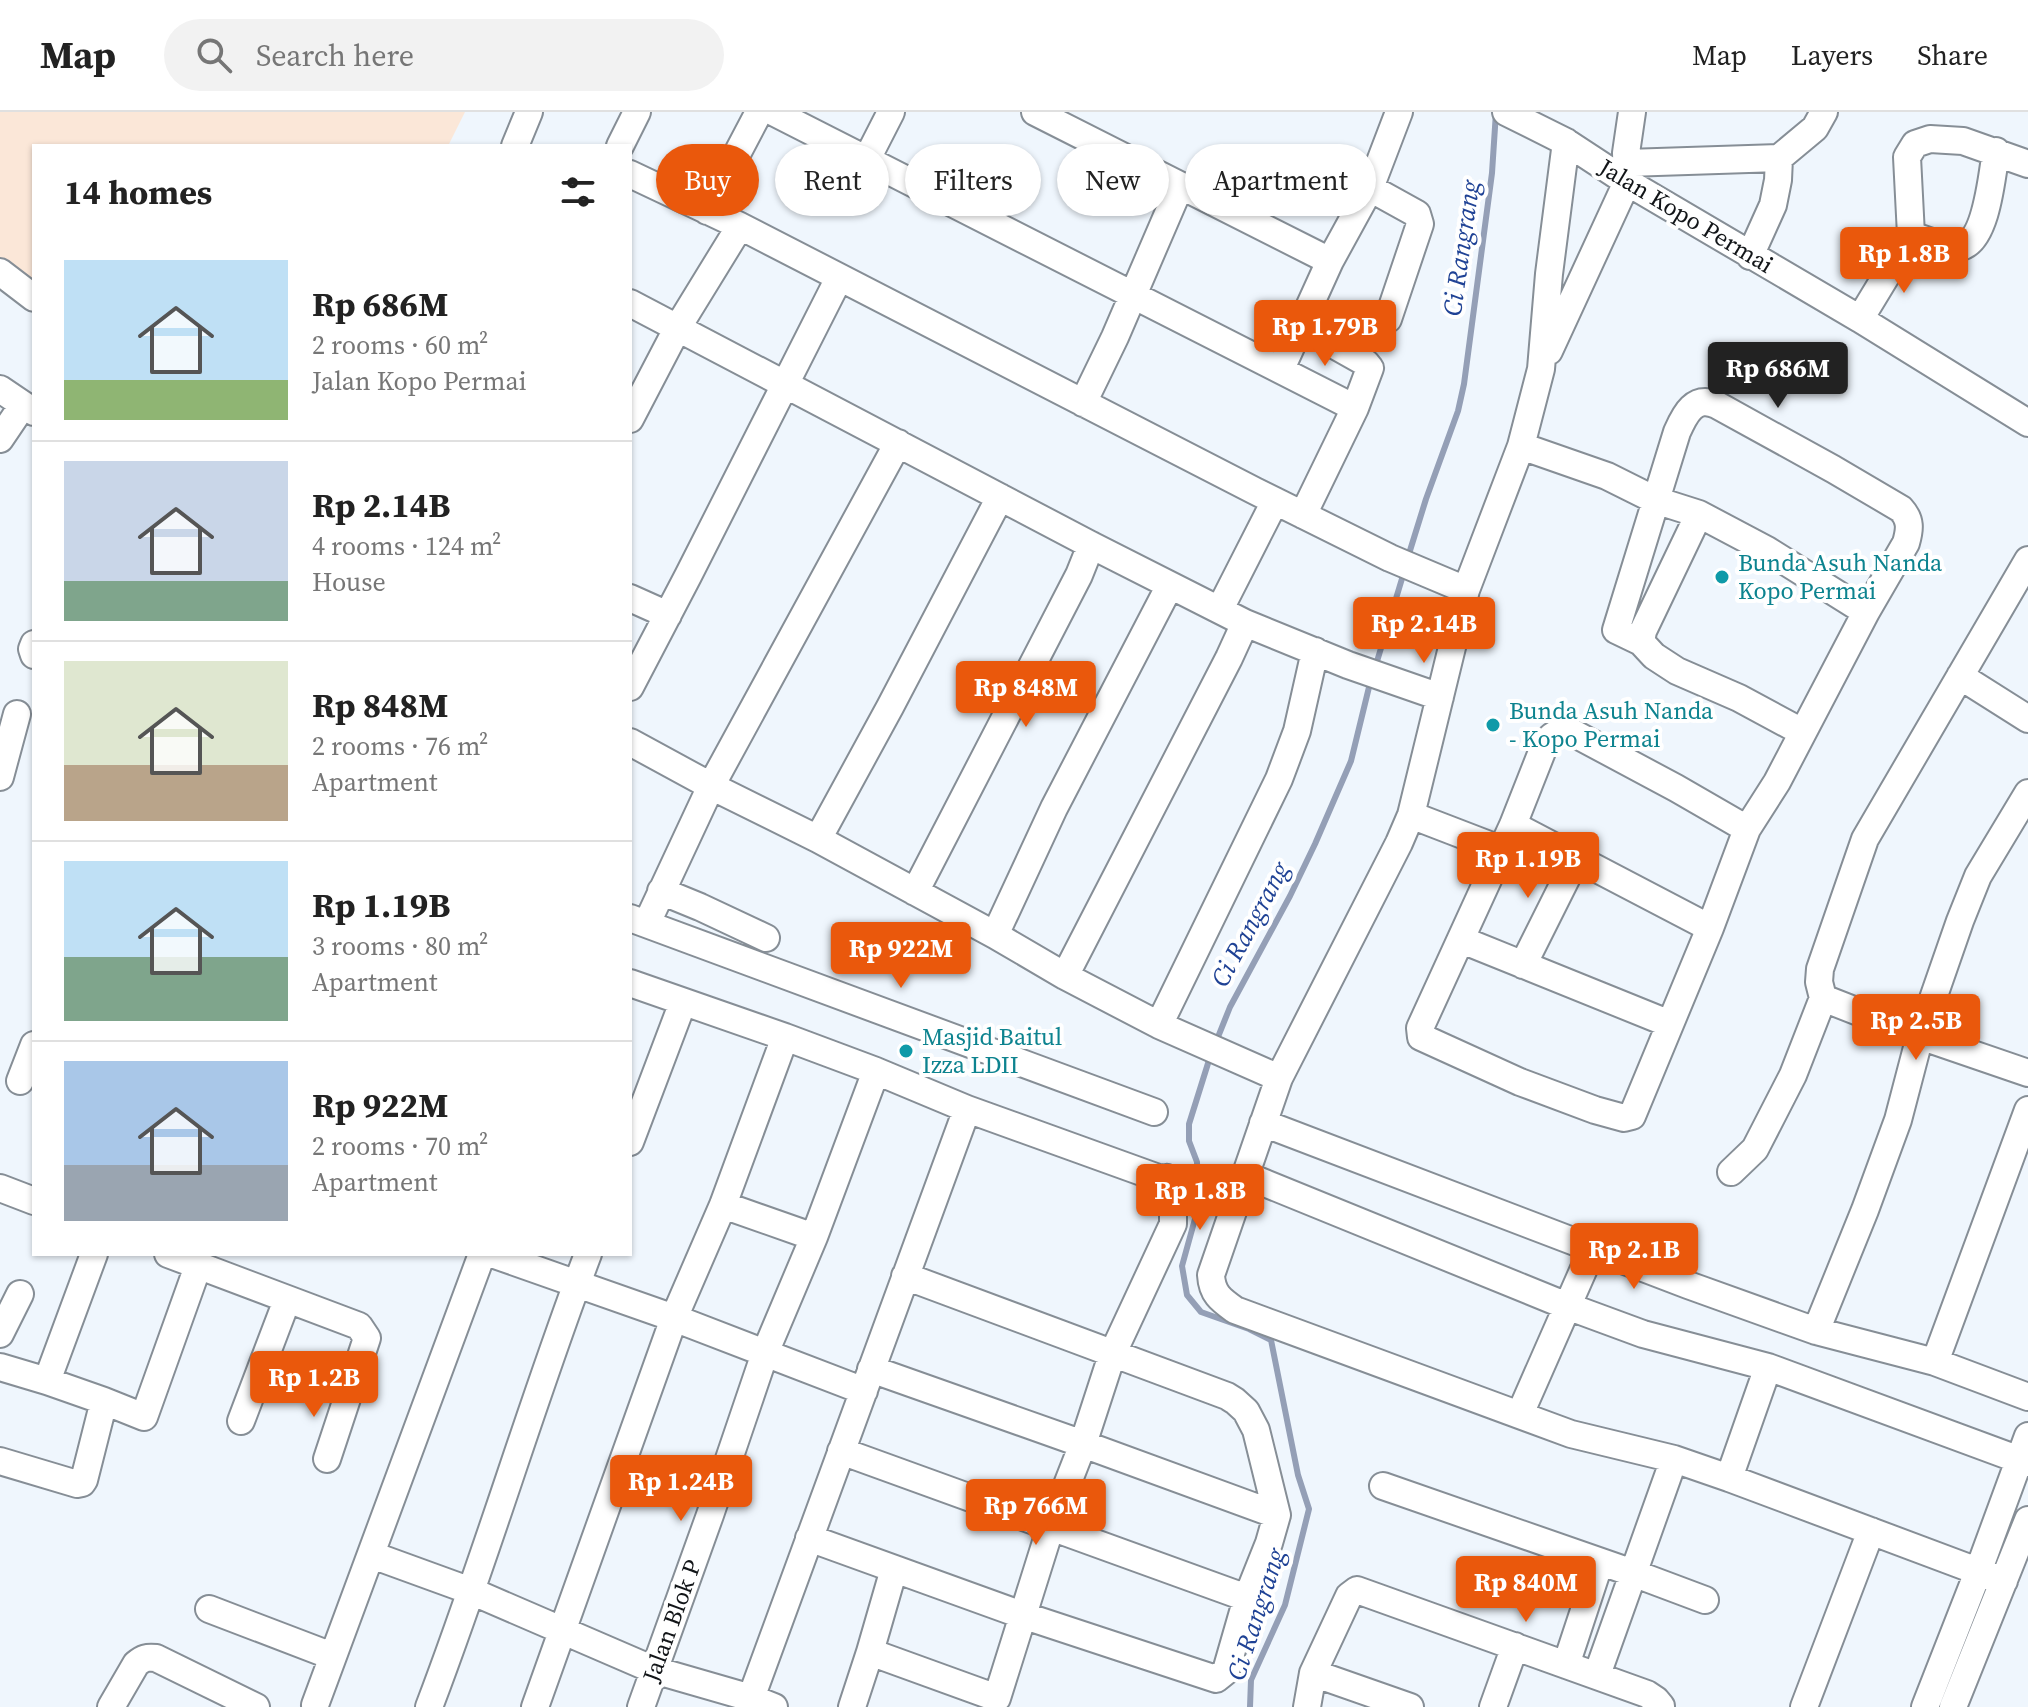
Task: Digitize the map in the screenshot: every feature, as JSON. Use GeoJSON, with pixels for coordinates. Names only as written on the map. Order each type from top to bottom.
{"type":"FeatureCollection","features":[{"type":"Feature","properties":{"kind":"street"},"geometry":{"type":"LineString","coordinates":[[516,144],[529,112]]}},
{"type":"Feature","properties":{"kind":"street"},"geometry":{"type":"LineString","coordinates":[[621,144],[637,112]]}},
{"type":"Feature","properties":{"kind":"street"},"geometry":{"type":"LineString","coordinates":[[742,144],[759,112]]}},
{"type":"Feature","properties":{"kind":"street"},"geometry":{"type":"LineString","coordinates":[[773,112],[837,144]]}},
{"type":"Feature","properties":{"kind":"street"},"geometry":{"type":"LineString","coordinates":[[875,144],[891,112]]}},
{"type":"Feature","properties":{"kind":"street"},"geometry":{"type":"LineString","coordinates":[[1035,112],[1330,261]]}},
{"type":"Feature","properties":{"kind":"street"},"geometry":{"type":"LineString","coordinates":[[1376,172],[1399,112]]}},
{"type":"Feature","properties":{"kind":"street"},"geometry":{"type":"LineString","coordinates":[[1632,112],[1626,153],[1627,173],[1541,369],[1521,446],[1466,590],[1411,815],[1279,1078],[1211,1275],[1214,1292],[1235,1310],[1571,1434],[1674,1459],[1991,1576]]}},
{"type":"Feature","properties":{"kind":"street"},"geometry":{"type":"LineString","coordinates":[[1627,173],[1779,158],[1815,128],[1824,112]]}},
{"type":"Feature","properties":{"kind":"street","name":"Jalan Kopo Permai"},"geometry":{"type":"LineString","coordinates":[[1510,113],[1627,173],[1750,256],[1860,319],[2028,423]]}},
{"type":"Feature","properties":{"kind":"street"},"geometry":{"type":"LineString","coordinates":[[1860,319],[1911,235],[1907,157],[1915,144],[1930,139],[1950,139],[1978,145],[2028,164]]}},
{"type":"Feature","properties":{"kind":"street"},"geometry":{"type":"LineString","coordinates":[[1541,369],[1549,274],[1566,142]]}},
{"type":"Feature","properties":{"kind":"street"},"geometry":{"type":"LineString","coordinates":[[1911,235],[1956,247],[1974,239],[1985,210],[1996,151]]}},
{"type":"Feature","properties":{"kind":"street"},"geometry":{"type":"LineString","coordinates":[[1750,256],[1773,205],[1779,158]]}},
{"type":"Feature","properties":{"kind":"street"},"geometry":{"type":"LineString","coordinates":[[889,170],[1346,403]]}},
{"type":"Feature","properties":{"kind":"street"},"geometry":{"type":"LineString","coordinates":[[632,175],[656,186]]}},
{"type":"Feature","properties":{"kind":"street"},"geometry":{"type":"LineString","coordinates":[[1083,403],[1180,186]]}},
{"type":"Feature","properties":{"kind":"street"},"geometry":{"type":"LineString","coordinates":[[1376,191],[1417,214],[1420,224],[1388,319]]}},
{"type":"Feature","properties":{"kind":"street"},"geometry":{"type":"LineString","coordinates":[[718,216],[1288,507],[1390,558],[1466,590]]}},
{"type":"Feature","properties":{"kind":"street"},"geometry":{"type":"LineString","coordinates":[[1281,369],[1330,261],[1355,216]]}},
{"type":"Feature","properties":{"kind":"street"},"geometry":{"type":"LineString","coordinates":[[632,415],[678,327],[740,226]]}},
{"type":"Feature","properties":{"kind":"street"},"geometry":{"type":"LineString","coordinates":[[0,272],[32,296]]}},
{"type":"Feature","properties":{"kind":"street"},"geometry":{"type":"LineString","coordinates":[[632,683],[839,278]]}},
{"type":"Feature","properties":{"kind":"street"},"geometry":{"type":"LineString","coordinates":[[632,304],[1245,623],[1348,665],[1440,697]]}},
{"type":"Feature","properties":{"kind":"street"},"geometry":{"type":"LineString","coordinates":[[1220,609],[1316,469],[1346,403],[1369,372],[1369,365],[1302,327]]}},
{"type":"Feature","properties":{"kind":"street"},"geometry":{"type":"LineString","coordinates":[[0,389],[28,409],[0,439]]}},
{"type":"Feature","properties":{"kind":"street"},"geometry":{"type":"LineString","coordinates":[[1747,829],[1575,734],[1564,731],[1554,734],[1545,744],[1502,850],[1420,1028],[1420,1035],[1520,1082],[1595,1110],[1627,1118],[1634,1113],[1747,829],[1777,782],[1866,612],[1906,543],[1910,528],[1908,517],[1901,509],[1717,405],[1701,401],[1682,421],[1655,500],[1617,627],[1618,633],[1641,642],[1654,656],[1677,671],[1739,698],[1802,732]]}},
{"type":"Feature","properties":{"kind":"street"},"geometry":{"type":"LineString","coordinates":[[898,443],[711,786],[661,891],[638,920],[1154,1112]]}},
{"type":"Feature","properties":{"kind":"street"},"geometry":{"type":"LineString","coordinates":[[1521,446],[1607,476],[1655,500],[1699,514],[1767,550],[1866,612]]}},
{"type":"Feature","properties":{"kind":"street"},"geometry":{"type":"LineString","coordinates":[[818,839],[1000,497]]}},
{"type":"Feature","properties":{"kind":"street"},"geometry":{"type":"LineString","coordinates":[[1641,642],[1643,631],[1699,514]]}},
{"type":"Feature","properties":{"kind":"street"},"geometry":{"type":"LineString","coordinates":[[915,892],[1079,575],[1091,545]]}},
{"type":"Feature","properties":{"kind":"street"},"geometry":{"type":"LineString","coordinates":[[1731,1172],[1755,1149],[1793,1075],[1823,998],[1820,969],[1865,839],[2026,569]]}},
{"type":"Feature","properties":{"kind":"street"},"geometry":{"type":"LineString","coordinates":[[995,935],[1054,808],[1170,585]]}},
{"type":"Feature","properties":{"kind":"street"},"geometry":{"type":"LineString","coordinates":[[632,599],[668,615]]}},
{"type":"Feature","properties":{"kind":"street"},"geometry":{"type":"LineString","coordinates":[[1065,976],[1245,623]]}},
{"type":"Feature","properties":{"kind":"street"},"geometry":{"type":"LineString","coordinates":[[1159,1025],[1289,757],[1315,651]]}},
{"type":"Feature","properties":{"kind":"street"},"geometry":{"type":"LineString","coordinates":[[1960,676],[2028,719]]}},
{"type":"Feature","properties":{"kind":"street"},"geometry":{"type":"LineString","coordinates":[[0,777],[17,714]]}},
{"type":"Feature","properties":{"kind":"street"},"geometry":{"type":"LineString","coordinates":[[632,743],[818,839],[1159,1025],[1279,1078]]}},
{"type":"Feature","properties":{"kind":"street"},"geometry":{"type":"LineString","coordinates":[[1816,1331],[1898,1120],[1920,1036],[1978,876],[2028,793]]}},
{"type":"Feature","properties":{"kind":"street"},"geometry":{"type":"LineString","coordinates":[[1411,815],[1502,850]]}},
{"type":"Feature","properties":{"kind":"street"},"geometry":{"type":"LineString","coordinates":[[1513,825],[1710,928]]}},
{"type":"Feature","properties":{"kind":"street"},"geometry":{"type":"LineString","coordinates":[[1523,965],[1577,857]]}},
{"type":"Feature","properties":{"kind":"street"},"geometry":{"type":"LineString","coordinates":[[661,891],[766,938]]}},
{"type":"Feature","properties":{"kind":"street"},"geometry":{"type":"LineString","coordinates":[[1462,940],[1670,1024]]}},
{"type":"Feature","properties":{"kind":"street"},"geometry":{"type":"LineString","coordinates":[[632,984],[876,1071],[967,1109],[1173,1181],[1173,1224],[1112,1355],[1083,1444],[1051,1526],[997,1698],[870,1652]]}},
{"type":"Feature","properties":{"kind":"street"},"geometry":{"type":"LineString","coordinates":[[1823,998],[2028,1073]]}},
{"type":"Feature","properties":{"kind":"street"},"geometry":{"type":"LineString","coordinates":[[632,1137],[683,1002]]}},
{"type":"Feature","properties":{"kind":"street"},"geometry":{"type":"LineString","coordinates":[[535,1707],[674,1318],[723,1205],[785,1037]]}},
{"type":"Feature","properties":{"kind":"street"},"geometry":{"type":"LineString","coordinates":[[18,1079],[32,1049]]}},
{"type":"Feature","properties":{"kind":"street","name":"Jalan Blok P"},"geometry":{"type":"LineString","coordinates":[[641,1707],[765,1353],[814,1237],[876,1071]]}},
{"type":"Feature","properties":{"kind":"street"},"geometry":{"type":"LineString","coordinates":[[372,1555],[471,1591],[654,1670],[763,1702],[809,1538],[967,1109]]}},
{"type":"Feature","properties":{"kind":"street"},"geometry":{"type":"LineString","coordinates":[[1935,1362],[2028,1110]]}},
{"type":"Feature","properties":{"kind":"street"},"geometry":{"type":"LineString","coordinates":[[1263,1123],[1816,1331],[1935,1362],[2028,1397]]}},
{"type":"Feature","properties":{"kind":"street"},"geometry":{"type":"LineString","coordinates":[[1245,1175],[1643,1334],[1768,1367],[2025,1455],[1953,1707]]}},
{"type":"Feature","properties":{"kind":"street"},"geometry":{"type":"LineString","coordinates":[[0,1188],[32,1200]]}},
{"type":"Feature","properties":{"kind":"street"},"geometry":{"type":"LineString","coordinates":[[723,1205],[814,1237]]}},
{"type":"Feature","properties":{"kind":"street"},"geometry":{"type":"LineString","coordinates":[[1520,1414],[1593,1248]]}},
{"type":"Feature","properties":{"kind":"street"},"geometry":{"type":"LineString","coordinates":[[47,1381],[93,1256]]}},
{"type":"Feature","properties":{"kind":"street"},"geometry":{"type":"LineString","coordinates":[[173,1256],[359,1326],[367,1338],[327,1459]]}},
{"type":"Feature","properties":{"kind":"street"},"geometry":{"type":"LineString","coordinates":[[315,1705],[481,1256]]}},
{"type":"Feature","properties":{"kind":"street"},"geometry":{"type":"LineString","coordinates":[[498,1256],[765,1353],[1083,1444],[1277,1515]]}},
{"type":"Feature","properties":{"kind":"street"},"geometry":{"type":"LineString","coordinates":[[429,1707],[587,1256]]}},
{"type":"Feature","properties":{"kind":"street"},"geometry":{"type":"LineString","coordinates":[[0,1367],[144,1417],[198,1266]]}},
{"type":"Feature","properties":{"kind":"street"},"geometry":{"type":"LineString","coordinates":[[809,1538],[1022,1615],[1216,1679],[1226,1671],[1247,1598],[1277,1515],[1256,1430],[1241,1405],[1227,1396],[905,1276]]}},
{"type":"Feature","properties":{"kind":"street"},"geometry":{"type":"LineString","coordinates":[[0,1334],[20,1294]]}},
{"type":"Feature","properties":{"kind":"street"},"geometry":{"type":"LineString","coordinates":[[241,1421],[287,1300]]}},
{"type":"Feature","properties":{"kind":"street"},"geometry":{"type":"LineString","coordinates":[[1729,1478],[1768,1367]]}},
{"type":"Feature","properties":{"kind":"street"},"geometry":{"type":"LineString","coordinates":[[0,1461],[82,1483],[104,1401]]}},
{"type":"Feature","properties":{"kind":"street"},"geometry":{"type":"LineString","coordinates":[[841,1451],[1247,1598]]}},
{"type":"Feature","properties":{"kind":"street"},"geometry":{"type":"LineString","coordinates":[[1597,1675],[1674,1459]]}},
{"type":"Feature","properties":{"kind":"street"},"geometry":{"type":"LineString","coordinates":[[1383,1486],[1705,1600]]}},
{"type":"Feature","properties":{"kind":"street"},"geometry":{"type":"LineString","coordinates":[[1925,1707],[1991,1576],[2028,1520]]}},
{"type":"Feature","properties":{"kind":"street"},"geometry":{"type":"LineString","coordinates":[[1804,1707],[1871,1531]]}},
{"type":"Feature","properties":{"kind":"street"},"geometry":{"type":"LineString","coordinates":[[1566,1665],[1600,1562]]}},
{"type":"Feature","properties":{"kind":"street"},"geometry":{"type":"LineString","coordinates":[[852,1707],[894,1569]]}},
{"type":"Feature","properties":{"kind":"street"},"geometry":{"type":"LineString","coordinates":[[1307,1707],[1313,1673],[1349,1596],[1357,1590],[1647,1694],[1661,1706]]}},
{"type":"Feature","properties":{"kind":"street"},"geometry":{"type":"LineString","coordinates":[[209,1609],[332,1656]]}},
{"type":"Feature","properties":{"kind":"street"},"geometry":{"type":"LineString","coordinates":[[1493,1707],[1515,1646]]}},
{"type":"Feature","properties":{"kind":"street"},"geometry":{"type":"LineString","coordinates":[[111,1707],[136,1664],[150,1657],[256,1707]]}},
{"type":"Feature","properties":{"kind":"street"},"geometry":{"type":"LineString","coordinates":[[1313,1673],[1357,1699],[1410,1707]]}},
{"type":"Feature","properties":{"kind":"shaded area"},"geometry":{"type":"Polygon","coordinates":[[[0,112],[465,112],[449,144],[32,144],[32,284],[0,261],[0,112]]]}},
{"type":"Feature","properties":{"kind":"waterway","name":"Ci Rangrang"},"geometry":{"type":"LineString","coordinates":[[1408,557],[1458,411],[1464,384],[1492,173],[1496,112]]}},
{"type":"Feature","properties":{"kind":"waterway","name":"Ci Rangrang"},"geometry":{"type":"LineString","coordinates":[[1375,668],[1404,572]]}},
{"type":"Feature","properties":{"kind":"waterway","name":"Ci Rangrang"},"geometry":{"type":"LineString","coordinates":[[1216,1042],[1230,1007],[1315,844],[1351,761],[1371,679]]}},
{"type":"Feature","properties":{"kind":"waterway","name":"Ci Rangrang"},"geometry":{"type":"LineString","coordinates":[[1210,1057],[1189,1124],[1189,1141],[1197,1162],[1198,1208],[1182,1266],[1187,1295],[1201,1312],[1271,1340],[1298,1475],[1309,1509],[1285,1605],[1251,1680],[1250,1707]]}},
{"type":"Feature","properties":{"kind":"place","name":"Bunda Asuh Nanda Kopo Permai"},"geometry":{"type":"Point","coordinates":[1722,577]}},
{"type":"Feature","properties":{"kind":"place","name":"Bunda Asuh Nanda - Kopo Permai"},"geometry":{"type":"Point","coordinates":[1493,725]}},
{"type":"Feature","properties":{"kind":"place","name":"Masjid Baitul Izza LDII"},"geometry":{"type":"Point","coordinates":[906,1051]}}]}
